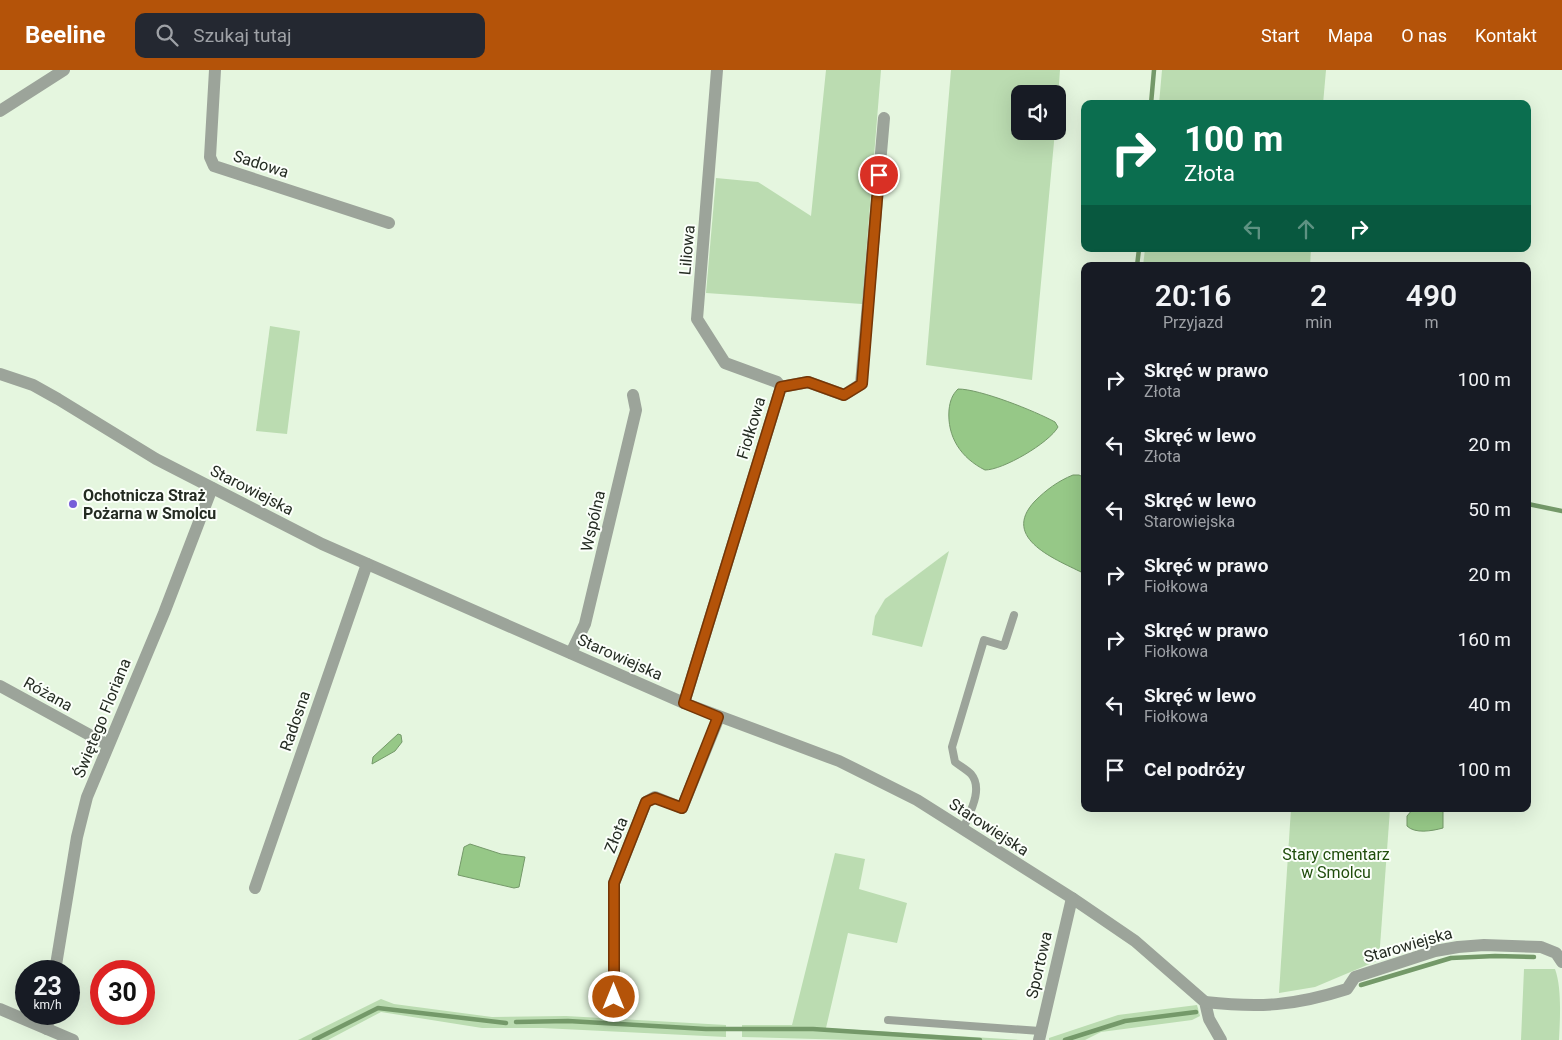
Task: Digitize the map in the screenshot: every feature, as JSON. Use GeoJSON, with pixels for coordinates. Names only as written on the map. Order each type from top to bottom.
{"type":"FeatureCollection","features":[{"type":"Feature","properties":{"kind":"street"},"geometry":{"type":"LineString","coordinates":[[0,112],[64,70]]}},
{"type":"Feature","properties":{"kind":"street","name":"Sadowa"},"geometry":{"type":"LineString","coordinates":[[215,70],[210,157],[214,166],[389,223]]}},
{"type":"Feature","properties":{"kind":"street","name":"Liliowa"},"geometry":{"type":"LineString","coordinates":[[716,70],[697,319],[726,363],[777,382],[781,387]]}},
{"type":"Feature","properties":{"kind":"street","name":"Fiołkowa"},"geometry":{"type":"LineString","coordinates":[[684,703],[781,387],[808,382],[844,395],[862,384],[884,118]]}},
{"type":"Feature","properties":{"kind":"street","name":"Starowiejska"},"geometry":{"type":"LineString","coordinates":[[0,374],[33,386],[58,399],[117,436],[212,488],[322,544],[684,703],[839,761],[917,800],[1072,898],[1135,941],[1204,1002],[1209,1019],[1221,1040]]}},
{"type":"Feature","properties":{"kind":"street","name":"Wspólna"},"geometry":{"type":"LineString","coordinates":[[571,653],[585,624],[611,521],[636,410],[633,395]]}},
{"type":"Feature","properties":{"kind":"street","name":"Świętego Floriana"},"geometry":{"type":"LineString","coordinates":[[57,960],[77,837],[87,797],[164,613],[212,488]]}},
{"type":"Feature","properties":{"kind":"street","name":"Radosna"},"geometry":{"type":"LineString","coordinates":[[255,888],[367,564]]}},
{"type":"Feature","properties":{"kind":"street","name":"Różana"},"geometry":{"type":"LineString","coordinates":[[0,686],[108,745]]}},
{"type":"Feature","properties":{"kind":"street","name":"Złota"},"geometry":{"type":"LineString","coordinates":[[614,1016],[614,883],[646,802],[655,798],[682,808],[718,717]]}},
{"type":"Feature","properties":{"kind":"street","name":"Sportowa"},"geometry":{"type":"LineString","coordinates":[[1040,1036],[1072,898]]}},
{"type":"Feature","properties":{"kind":"street","name":"Starowiejska"},"geometry":{"type":"LineString","coordinates":[[1204,1002],[1245,1006],[1292,1004],[1347,989],[1355,977],[1435,952],[1458,947],[1484,945],[1541,947],[1556,953],[1562,962]]}},
{"type":"Feature","properties":{"kind":"street"},"geometry":{"type":"LineString","coordinates":[[0,1009],[73,1040]]}},
{"type":"Feature","properties":{"kind":"street"},"geometry":{"type":"LineString","coordinates":[[47,1029],[48,1025]]}},
{"type":"Feature","properties":{"kind":"lane"},"geometry":{"type":"LineString","coordinates":[[963,829],[976,795],[976,781],[971,774],[955,762],[952,747],[984,640],[1004,646],[1014,615]]}},
{"type":"Feature","properties":{"kind":"lane"},"geometry":{"type":"LineString","coordinates":[[888,1020],[1040,1036]]}},
{"type":"Feature","properties":{"kind":"green space"},"geometry":{"type":"Polygon","coordinates":[[[826,70],[881,70],[862,304],[706,293],[716,178],[758,182],[811,216],[826,70]]]}},
{"type":"Feature","properties":{"kind":"green space"},"geometry":{"type":"Polygon","coordinates":[[[951,70],[1060,70],[1059,85],[1011,85],[1011,140],[1054,140],[1032,380],[926,365],[951,70]]]}},
{"type":"Feature","properties":{"kind":"green space"},"geometry":{"type":"Polygon","coordinates":[[[1162,70],[1326,70],[1323,100],[1159,100],[1162,70]]]}},
{"type":"Feature","properties":{"kind":"green space"},"geometry":{"type":"Polygon","coordinates":[[[1145,252],[1311,252],[1310,262],[1143,262],[1145,252]]]}},
{"type":"Feature","properties":{"kind":"green space"},"geometry":{"type":"Polygon","coordinates":[[[270,326],[300,331],[287,434],[256,431],[270,326]]]}},
{"type":"Feature","properties":{"kind":"green space"},"geometry":{"type":"Polygon","coordinates":[[[949,551],[922,647],[872,635],[875,616],[885,599],[949,551]]]}},
{"type":"Feature","properties":{"kind":"green space","name":"Stary cmentarz w Smolcu"},"geometry":{"type":"Polygon","coordinates":[[[1291,812],[1390,812],[1379,960],[1315,987],[1279,993],[1291,812]]]}},
{"type":"Feature","properties":{"kind":"green space"},"geometry":{"type":"Polygon","coordinates":[[[835,853],[865,859],[859,889],[907,903],[897,943],[848,933],[826,1028],[1021,1040],[851,1040],[742,1037],[742,1025],[792,1025],[835,853]]]}},
{"type":"Feature","properties":{"kind":"green space"},"geometry":{"type":"Polygon","coordinates":[[[1524,969],[1555,969],[1560,994],[1559,1040],[1521,1040],[1524,969]]]}},
{"type":"Feature","properties":{"kind":"green space"},"geometry":{"type":"Polygon","coordinates":[[[381,999],[394,1004],[492,1017],[566,1016],[726,1025],[726,1037],[542,1028],[482,1028],[381,1012],[328,1040],[298,1040],[381,999]]]}},
{"type":"Feature","properties":{"kind":"green space"},"geometry":{"type":"Polygon","coordinates":[[[1197,1005],[1200,1016],[1192,1020],[1101,1032],[1085,1040],[1049,1040],[1049,1038],[1118,1015],[1197,1005]]]}},
{"type":"Feature","properties":{"kind":"shaded area"},"geometry":{"type":"Polygon","coordinates":[[[958,389],[1007,401],[1046,417],[1055,422],[1058,427],[1036,448],[1014,461],[1003,466],[985,470],[969,459],[957,446],[950,429],[950,404],[958,389]]]}},
{"type":"Feature","properties":{"kind":"shaded area"},"geometry":{"type":"Polygon","coordinates":[[[1073,475],[1081,476],[1081,572],[1036,547],[1028,537],[1024,526],[1026,514],[1035,501],[1062,480],[1073,475]]]}},
{"type":"Feature","properties":{"kind":"shaded area"},"geometry":{"type":"Polygon","coordinates":[[[398,734],[401,735],[402,742],[395,751],[372,764],[373,757],[398,734]]]}},
{"type":"Feature","properties":{"kind":"shaded area"},"geometry":{"type":"Polygon","coordinates":[[[1410,812],[1443,812],[1443,828],[1424,831],[1410,829],[1407,826],[1407,816],[1410,812]]]}},
{"type":"Feature","properties":{"kind":"shaded area"},"geometry":{"type":"Polygon","coordinates":[[[470,844],[501,854],[525,857],[519,887],[514,888],[458,875],[464,847],[470,844]]]}},
{"type":"Feature","properties":{"kind":"waterway"},"geometry":{"type":"LineString","coordinates":[[1151,100],[1154,70]]}},
{"type":"Feature","properties":{"kind":"waterway"},"geometry":{"type":"LineString","coordinates":[[1137,262],[1139,252]]}},
{"type":"Feature","properties":{"kind":"waterway"},"geometry":{"type":"LineString","coordinates":[[1531,505],[1562,511]]}},
{"type":"Feature","properties":{"kind":"waterway"},"geometry":{"type":"LineString","coordinates":[[1361,985],[1451,958],[1534,957]]}},
{"type":"Feature","properties":{"kind":"waterway"},"geometry":{"type":"LineString","coordinates":[[314,1040],[378,1008],[506,1023]]}},
{"type":"Feature","properties":{"kind":"waterway"},"geometry":{"type":"LineString","coordinates":[[1065,1040],[1125,1021],[1196,1012]]}},
{"type":"Feature","properties":{"kind":"waterway"},"geometry":{"type":"LineString","coordinates":[[516,1022],[568,1021],[706,1029],[813,1029],[980,1040]]}},
{"type":"Feature","properties":{"kind":"place","name":"Ochotnicza Straż Pożarna w Smolcu"},"geometry":{"type":"Point","coordinates":[73,504]}},
{"type":"Feature","properties":{"kind":"route"},"geometry":{"type":"LineString","coordinates":[[614,997],[614,883],[646,802],[649,799],[655,798],[682,808],[718,717],[684,703],[781,387],[808,382],[844,395],[862,384],[879,175]]}}]}
